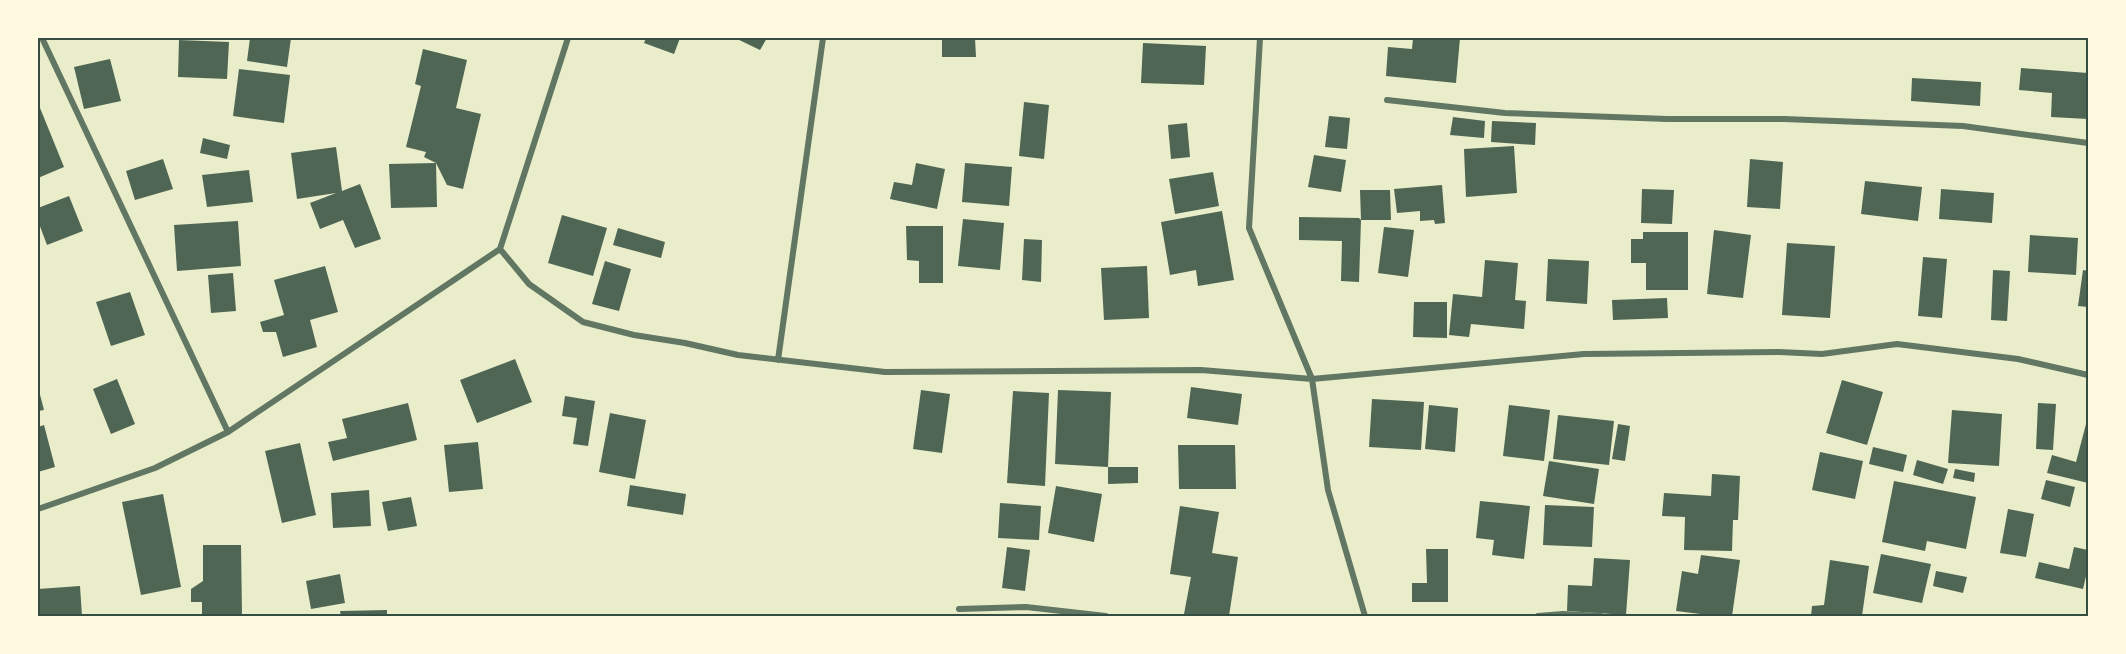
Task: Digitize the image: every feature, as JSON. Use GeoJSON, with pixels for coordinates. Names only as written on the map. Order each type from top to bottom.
{"type":"FeatureCollection","features":[{"type":"Feature","properties":{"kind":"street"},"geometry":{"type":"LineString","coordinates":[[42,38],[228,432]]}},
{"type":"Feature","properties":{"kind":"street"},"geometry":{"type":"LineString","coordinates":[[38,509],[155,468],[228,432],[500,249],[568,38]]}},
{"type":"Feature","properties":{"kind":"street"},"geometry":{"type":"LineString","coordinates":[[778,360],[823,38]]}},
{"type":"Feature","properties":{"kind":"street"},"geometry":{"type":"LineString","coordinates":[[1260,38],[1249,228],[1312,379],[1328,490],[1365,616]]}},
{"type":"Feature","properties":{"kind":"street"},"geometry":{"type":"LineString","coordinates":[[1387,100],[1505,113],[1667,119],[1784,119],[1963,126],[2088,143]]}},
{"type":"Feature","properties":{"kind":"street"},"geometry":{"type":"LineString","coordinates":[[500,249],[529,284],[583,322],[634,335],[738,355],[885,372],[1201,370],[1312,379],[1584,354],[1779,352],[1822,354],[1897,344],[2018,359],[2088,375]]}},
{"type":"Feature","properties":{"kind":"street"},"geometry":{"type":"LineString","coordinates":[[959,609],[1026,607],[1106,616]]}},
{"type":"Feature","properties":{"kind":"street"},"geometry":{"type":"LineString","coordinates":[[1538,616],[1563,614],[1601,616]]}},
{"type":"Feature","properties":{"kind":"building"},"geometry":{"type":"Polygon","coordinates":[[[250,38],[291,38],[287,67],[247,61],[250,38]]]}},
{"type":"Feature","properties":{"kind":"building"},"geometry":{"type":"Polygon","coordinates":[[[646,38],[680,38],[674,54],[644,43],[646,38]]]}},
{"type":"Feature","properties":{"kind":"building"},"geometry":{"type":"Polygon","coordinates":[[[735,38],[767,38],[760,50],[735,38]]]}},
{"type":"Feature","properties":{"kind":"building"},"geometry":{"type":"Polygon","coordinates":[[[942,38],[975,38],[976,57],[942,57],[942,38]]]}},
{"type":"Feature","properties":{"kind":"building"},"geometry":{"type":"Polygon","coordinates":[[[1413,38],[1460,38],[1456,83],[1386,76],[1388,47],[1412,49],[1413,38]]]}},
{"type":"Feature","properties":{"kind":"building"},"geometry":{"type":"Polygon","coordinates":[[[179,40],[229,42],[227,79],[178,77],[179,40]]]}},
{"type":"Feature","properties":{"kind":"building"},"geometry":{"type":"Polygon","coordinates":[[[1143,43],[1206,46],[1204,85],[1141,83],[1143,43]]]}},
{"type":"Feature","properties":{"kind":"building"},"geometry":{"type":"Polygon","coordinates":[[[423,49],[467,60],[456,108],[481,114],[463,189],[447,185],[436,163],[424,157],[426,152],[406,147],[421,86],[415,84],[423,49]]]}},
{"type":"Feature","properties":{"kind":"building"},"geometry":{"type":"Polygon","coordinates":[[[110,59],[121,101],[84,109],[74,67],[110,59]]]}},
{"type":"Feature","properties":{"kind":"building"},"geometry":{"type":"Polygon","coordinates":[[[2021,68],[2088,73],[2088,119],[2051,117],[2052,93],[2019,90],[2021,68]]]}},
{"type":"Feature","properties":{"kind":"building"},"geometry":{"type":"Polygon","coordinates":[[[239,69],[290,75],[284,123],[233,116],[239,69]]]}},
{"type":"Feature","properties":{"kind":"building"},"geometry":{"type":"Polygon","coordinates":[[[1912,78],[1981,82],[1980,106],[1911,101],[1912,78]]]}},
{"type":"Feature","properties":{"kind":"building"},"geometry":{"type":"Polygon","coordinates":[[[1024,102],[1049,105],[1044,159],[1019,156],[1024,102]]]}},
{"type":"Feature","properties":{"kind":"building"},"geometry":{"type":"Polygon","coordinates":[[[38,103],[64,167],[38,178],[38,103]]]}},
{"type":"Feature","properties":{"kind":"building"},"geometry":{"type":"Polygon","coordinates":[[[1329,116],[1350,118],[1347,149],[1325,147],[1329,116]]]}},
{"type":"Feature","properties":{"kind":"building"},"geometry":{"type":"Polygon","coordinates":[[[1453,117],[1485,121],[1484,138],[1450,135],[1453,117]]]}},
{"type":"Feature","properties":{"kind":"building"},"geometry":{"type":"Polygon","coordinates":[[[1492,121],[1536,123],[1535,145],[1491,142],[1492,121]]]}},
{"type":"Feature","properties":{"kind":"building"},"geometry":{"type":"Polygon","coordinates":[[[1187,123],[1190,157],[1171,159],[1168,125],[1187,123]]]}},
{"type":"Feature","properties":{"kind":"building"},"geometry":{"type":"Polygon","coordinates":[[[203,138],[230,145],[227,159],[200,153],[203,138]]]}},
{"type":"Feature","properties":{"kind":"building"},"geometry":{"type":"Polygon","coordinates":[[[1514,146],[1517,193],[1466,197],[1464,149],[1514,146]]]}},
{"type":"Feature","properties":{"kind":"building"},"geometry":{"type":"Polygon","coordinates":[[[336,147],[342,191],[360,184],[381,239],[355,248],[343,220],[320,229],[310,203],[336,193],[297,199],[291,153],[336,147]]]}},
{"type":"Feature","properties":{"kind":"building"},"geometry":{"type":"Polygon","coordinates":[[[1314,155],[1346,160],[1341,192],[1308,187],[1314,155]]]}},
{"type":"Feature","properties":{"kind":"building"},"geometry":{"type":"Polygon","coordinates":[[[163,159],[173,189],[135,200],[126,171],[163,159]]]}},
{"type":"Feature","properties":{"kind":"building"},"geometry":{"type":"Polygon","coordinates":[[[1750,159],[1783,162],[1780,209],[1747,207],[1750,159]]]}},
{"type":"Feature","properties":{"kind":"building"},"geometry":{"type":"Polygon","coordinates":[[[436,163],[437,207],[391,208],[389,164],[436,163]]]}},
{"type":"Feature","properties":{"kind":"building"},"geometry":{"type":"Polygon","coordinates":[[[916,163],[945,169],[937,209],[890,199],[894,182],[912,185],[916,163]]]}},
{"type":"Feature","properties":{"kind":"building"},"geometry":{"type":"Polygon","coordinates":[[[965,163],[1012,167],[1009,206],[962,202],[965,163]]]}},
{"type":"Feature","properties":{"kind":"building"},"geometry":{"type":"Polygon","coordinates":[[[249,170],[253,202],[207,207],[202,175],[249,170]]]}},
{"type":"Feature","properties":{"kind":"building"},"geometry":{"type":"Polygon","coordinates":[[[1213,172],[1219,206],[1175,214],[1169,179],[1213,172]]]}},
{"type":"Feature","properties":{"kind":"building"},"geometry":{"type":"Polygon","coordinates":[[[1865,181],[1922,187],[1918,221],[1861,214],[1865,181]]]}},
{"type":"Feature","properties":{"kind":"building"},"geometry":{"type":"Polygon","coordinates":[[[1442,185],[1445,223],[1435,224],[1434,220],[1420,221],[1420,211],[1397,213],[1394,189],[1442,185]]]}},
{"type":"Feature","properties":{"kind":"building"},"geometry":{"type":"Polygon","coordinates":[[[1642,189],[1674,190],[1672,224],[1641,223],[1642,189]]]}},
{"type":"Feature","properties":{"kind":"building"},"geometry":{"type":"Polygon","coordinates":[[[1941,189],[1994,193],[1992,223],[1939,219],[1941,189]]]}},
{"type":"Feature","properties":{"kind":"building"},"geometry":{"type":"Polygon","coordinates":[[[1360,190],[1390,190],[1391,220],[1361,220],[1360,190]]]}},
{"type":"Feature","properties":{"kind":"building"},"geometry":{"type":"Polygon","coordinates":[[[69,196],[83,231],[47,245],[38,221],[38,208],[69,196]]]}},
{"type":"Feature","properties":{"kind":"building"},"geometry":{"type":"Polygon","coordinates":[[[1222,211],[1234,280],[1198,286],[1196,270],[1170,275],[1161,222],[1222,211]]]}},
{"type":"Feature","properties":{"kind":"building"},"geometry":{"type":"Polygon","coordinates":[[[562,215],[607,228],[593,276],[548,263],[562,215]]]}},
{"type":"Feature","properties":{"kind":"building"},"geometry":{"type":"Polygon","coordinates":[[[1299,217],[1359,218],[1361,220],[1359,282],[1341,281],[1342,241],[1299,240],[1299,217]]]}},
{"type":"Feature","properties":{"kind":"building"},"geometry":{"type":"Polygon","coordinates":[[[963,219],[1004,223],[1000,270],[958,266],[963,219]]]}},
{"type":"Feature","properties":{"kind":"building"},"geometry":{"type":"Polygon","coordinates":[[[238,221],[241,266],[177,271],[174,225],[238,221]]]}},
{"type":"Feature","properties":{"kind":"building"},"geometry":{"type":"Polygon","coordinates":[[[906,226],[943,226],[943,283],[919,283],[919,261],[907,260],[906,226]]]}},
{"type":"Feature","properties":{"kind":"building"},"geometry":{"type":"Polygon","coordinates":[[[1384,227],[1414,230],[1408,277],[1378,273],[1384,227]]]}},
{"type":"Feature","properties":{"kind":"building"},"geometry":{"type":"Polygon","coordinates":[[[618,228],[665,242],[661,258],[613,245],[618,228]]]}},
{"type":"Feature","properties":{"kind":"building"},"geometry":{"type":"Polygon","coordinates":[[[1714,230],[1751,235],[1743,298],[1707,294],[1714,230]]]}},
{"type":"Feature","properties":{"kind":"building"},"geometry":{"type":"Polygon","coordinates":[[[1643,232],[1688,232],[1688,290],[1646,290],[1646,263],[1631,263],[1631,239],[1643,239],[1643,232]]]}},
{"type":"Feature","properties":{"kind":"building"},"geometry":{"type":"Polygon","coordinates":[[[2030,235],[2078,238],[2076,275],[2028,272],[2030,235]]]}},
{"type":"Feature","properties":{"kind":"building"},"geometry":{"type":"Polygon","coordinates":[[[1024,239],[1042,240],[1041,282],[1022,280],[1024,239]]]}},
{"type":"Feature","properties":{"kind":"building"},"geometry":{"type":"Polygon","coordinates":[[[1787,243],[1835,246],[1830,318],[1782,315],[1787,243]]]}},
{"type":"Feature","properties":{"kind":"building"},"geometry":{"type":"Polygon","coordinates":[[[1923,257],[1947,259],[1942,318],[1918,316],[1923,257]]]}},
{"type":"Feature","properties":{"kind":"building"},"geometry":{"type":"Polygon","coordinates":[[[1548,259],[1589,261],[1587,304],[1546,301],[1548,259]]]}},
{"type":"Feature","properties":{"kind":"building"},"geometry":{"type":"Polygon","coordinates":[[[1485,260],[1518,263],[1515,300],[1526,301],[1524,329],[1471,324],[1469,337],[1449,335],[1453,294],[1482,297],[1485,260]]]}},
{"type":"Feature","properties":{"kind":"building"},"geometry":{"type":"Polygon","coordinates":[[[605,261],[631,269],[619,311],[592,304],[605,261]]]}},
{"type":"Feature","properties":{"kind":"building"},"geometry":{"type":"Polygon","coordinates":[[[325,266],[338,312],[310,320],[317,347],[283,357],[276,332],[263,332],[260,322],[284,315],[274,280],[325,266]]]}},
{"type":"Feature","properties":{"kind":"building"},"geometry":{"type":"Polygon","coordinates":[[[1147,266],[1149,318],[1104,320],[1101,268],[1147,266]]]}},
{"type":"Feature","properties":{"kind":"building"},"geometry":{"type":"Polygon","coordinates":[[[1993,270],[2010,271],[2007,321],[1991,320],[1993,270]]]}},
{"type":"Feature","properties":{"kind":"building"},"geometry":{"type":"Polygon","coordinates":[[[2083,270],[2088,271],[2088,307],[2078,306],[2083,270]]]}},
{"type":"Feature","properties":{"kind":"building"},"geometry":{"type":"Polygon","coordinates":[[[233,273],[236,311],[211,313],[208,275],[233,273]]]}},
{"type":"Feature","properties":{"kind":"building"},"geometry":{"type":"Polygon","coordinates":[[[130,292],[145,335],[111,346],[96,302],[130,292]]]}},
{"type":"Feature","properties":{"kind":"building"},"geometry":{"type":"Polygon","coordinates":[[[1667,298],[1668,318],[1613,320],[1612,300],[1667,298]]]}},
{"type":"Feature","properties":{"kind":"building"},"geometry":{"type":"Polygon","coordinates":[[[1414,302],[1447,302],[1447,338],[1413,337],[1414,302]]]}},
{"type":"Feature","properties":{"kind":"building"},"geometry":{"type":"Polygon","coordinates":[[[515,359],[532,402],[477,423],[460,380],[515,359]]]}},
{"type":"Feature","properties":{"kind":"building"},"geometry":{"type":"Polygon","coordinates":[[[117,379],[135,424],[111,434],[93,389],[117,379]]]}},
{"type":"Feature","properties":{"kind":"building"},"geometry":{"type":"Polygon","coordinates":[[[1842,380],[1883,392],[1867,445],[1826,433],[1842,380]]]}},
{"type":"Feature","properties":{"kind":"building"},"geometry":{"type":"Polygon","coordinates":[[[38,387],[44,410],[38,411],[38,387]]]}},
{"type":"Feature","properties":{"kind":"building"},"geometry":{"type":"Polygon","coordinates":[[[1191,387],[1242,394],[1238,425],[1187,418],[1191,387]]]}},
{"type":"Feature","properties":{"kind":"building"},"geometry":{"type":"Polygon","coordinates":[[[921,390],[950,394],[942,453],[913,449],[921,390]]]}},
{"type":"Feature","properties":{"kind":"building"},"geometry":{"type":"Polygon","coordinates":[[[1058,390],[1111,392],[1108,467],[1055,464],[1058,390]]]}},
{"type":"Feature","properties":{"kind":"building"},"geometry":{"type":"Polygon","coordinates":[[[1013,391],[1049,393],[1045,486],[1007,483],[1013,391]]]}},
{"type":"Feature","properties":{"kind":"building"},"geometry":{"type":"Polygon","coordinates":[[[565,396],[595,401],[588,446],[573,444],[577,418],[562,416],[565,396]]]}},
{"type":"Feature","properties":{"kind":"building"},"geometry":{"type":"Polygon","coordinates":[[[1372,399],[1424,402],[1421,450],[1369,447],[1372,399]]]}},
{"type":"Feature","properties":{"kind":"building"},"geometry":{"type":"Polygon","coordinates":[[[408,403],[417,440],[333,461],[328,442],[347,438],[342,419],[408,403]]]}},
{"type":"Feature","properties":{"kind":"building"},"geometry":{"type":"Polygon","coordinates":[[[2038,403],[2056,404],[2053,450],[2036,449],[2038,403]]]}},
{"type":"Feature","properties":{"kind":"building"},"geometry":{"type":"Polygon","coordinates":[[[1429,405],[1458,408],[1455,452],[1425,449],[1429,405]]]}},
{"type":"Feature","properties":{"kind":"building"},"geometry":{"type":"Polygon","coordinates":[[[1509,405],[1550,410],[1544,461],[1503,456],[1509,405]]]}},
{"type":"Feature","properties":{"kind":"building"},"geometry":{"type":"Polygon","coordinates":[[[1952,410],[2002,414],[1999,466],[1948,463],[1952,410]]]}},
{"type":"Feature","properties":{"kind":"building"},"geometry":{"type":"Polygon","coordinates":[[[610,413],[646,420],[635,479],[599,472],[610,413]]]}},
{"type":"Feature","properties":{"kind":"building"},"geometry":{"type":"Polygon","coordinates":[[[1558,415],[1614,421],[1609,465],[1553,459],[1558,415]]]}},
{"type":"Feature","properties":{"kind":"building"},"geometry":{"type":"Polygon","coordinates":[[[1618,424],[1630,426],[1625,461],[1612,459],[1618,424]]]}},
{"type":"Feature","properties":{"kind":"building"},"geometry":{"type":"Polygon","coordinates":[[[2086,424],[2088,425],[2088,483],[2047,473],[2052,455],[2076,462],[2086,424]]]}},
{"type":"Feature","properties":{"kind":"building"},"geometry":{"type":"Polygon","coordinates":[[[44,425],[55,467],[38,472],[38,427],[44,425]]]}},
{"type":"Feature","properties":{"kind":"building"},"geometry":{"type":"Polygon","coordinates":[[[478,442],[483,489],[449,492],[444,445],[478,442]]]}},
{"type":"Feature","properties":{"kind":"building"},"geometry":{"type":"Polygon","coordinates":[[[300,443],[316,515],[282,523],[265,451],[300,443]]]}},
{"type":"Feature","properties":{"kind":"building"},"geometry":{"type":"Polygon","coordinates":[[[1178,445],[1235,445],[1236,489],[1179,489],[1178,445]]]}},
{"type":"Feature","properties":{"kind":"building"},"geometry":{"type":"Polygon","coordinates":[[[1873,447],[1907,455],[1903,472],[1869,464],[1873,447]]]}},
{"type":"Feature","properties":{"kind":"building"},"geometry":{"type":"Polygon","coordinates":[[[1820,452],[1863,461],[1855,499],[1812,490],[1820,452]]]}},
{"type":"Feature","properties":{"kind":"building"},"geometry":{"type":"Polygon","coordinates":[[[1917,460],[1948,469],[1943,484],[1913,475],[1917,460]]]}},
{"type":"Feature","properties":{"kind":"building"},"geometry":{"type":"Polygon","coordinates":[[[1549,461],[1599,469],[1594,504],[1543,496],[1549,461]]]}},
{"type":"Feature","properties":{"kind":"building"},"geometry":{"type":"Polygon","coordinates":[[[1108,467],[1138,467],[1138,483],[1108,484],[1108,467]]]}},
{"type":"Feature","properties":{"kind":"building"},"geometry":{"type":"Polygon","coordinates":[[[1955,469],[1975,473],[1974,482],[1953,478],[1955,469]]]}},
{"type":"Feature","properties":{"kind":"building"},"geometry":{"type":"Polygon","coordinates":[[[1712,474],[1740,476],[1738,520],[1733,520],[1732,551],[1684,550],[1685,517],[1662,516],[1664,493],[1711,496],[1712,474]]]}},
{"type":"Feature","properties":{"kind":"building"},"geometry":{"type":"Polygon","coordinates":[[[2046,480],[2075,487],[2070,507],[2041,499],[2046,480]]]}},
{"type":"Feature","properties":{"kind":"building"},"geometry":{"type":"Polygon","coordinates":[[[1894,481],[1976,497],[1966,549],[1927,541],[1925,551],[1882,542],[1894,481]]]}},
{"type":"Feature","properties":{"kind":"building"},"geometry":{"type":"Polygon","coordinates":[[[630,485],[686,494],[683,515],[627,506],[630,485]]]}},
{"type":"Feature","properties":{"kind":"building"},"geometry":{"type":"Polygon","coordinates":[[[1056,486],[1102,494],[1094,542],[1048,533],[1056,486]]]}},
{"type":"Feature","properties":{"kind":"building"},"geometry":{"type":"Polygon","coordinates":[[[369,490],[371,526],[333,528],[331,493],[369,490]]]}},
{"type":"Feature","properties":{"kind":"building"},"geometry":{"type":"Polygon","coordinates":[[[163,494],[181,587],[141,595],[122,502],[163,494]]]}},
{"type":"Feature","properties":{"kind":"building"},"geometry":{"type":"Polygon","coordinates":[[[411,497],[417,526],[388,531],[382,502],[411,497]]]}},
{"type":"Feature","properties":{"kind":"building"},"geometry":{"type":"Polygon","coordinates":[[[1480,501],[1530,506],[1524,559],[1492,555],[1494,540],[1476,538],[1480,501]]]}},
{"type":"Feature","properties":{"kind":"building"},"geometry":{"type":"Polygon","coordinates":[[[1000,503],[1041,506],[1039,540],[998,538],[1000,503]]]}},
{"type":"Feature","properties":{"kind":"building"},"geometry":{"type":"Polygon","coordinates":[[[1545,505],[1594,507],[1592,547],[1543,545],[1545,505]]]}},
{"type":"Feature","properties":{"kind":"building"},"geometry":{"type":"Polygon","coordinates":[[[1180,506],[1219,512],[1212,553],[1238,557],[1229,616],[1184,614],[1191,577],[1170,574],[1180,506]]]}},
{"type":"Feature","properties":{"kind":"building"},"geometry":{"type":"Polygon","coordinates":[[[2008,509],[2034,514],[2026,557],[2000,553],[2008,509]]]}},
{"type":"Feature","properties":{"kind":"building"},"geometry":{"type":"Polygon","coordinates":[[[203,545],[241,545],[242,616],[202,616],[202,602],[191,602],[191,589],[203,581],[203,545]]]}},
{"type":"Feature","properties":{"kind":"building"},"geometry":{"type":"Polygon","coordinates":[[[1007,547],[1030,550],[1025,591],[1002,588],[1007,547]]]}},
{"type":"Feature","properties":{"kind":"building"},"geometry":{"type":"Polygon","coordinates":[[[2074,547],[2088,550],[2088,568],[2083,589],[2035,578],[2039,562],[2069,569],[2074,547]]]}},
{"type":"Feature","properties":{"kind":"building"},"geometry":{"type":"Polygon","coordinates":[[[1426,549],[1448,549],[1448,602],[1412,602],[1412,583],[1427,583],[1426,549]]]}},
{"type":"Feature","properties":{"kind":"building"},"geometry":{"type":"Polygon","coordinates":[[[1881,554],[1931,564],[1922,603],[1873,593],[1881,554]]]}},
{"type":"Feature","properties":{"kind":"building"},"geometry":{"type":"Polygon","coordinates":[[[1701,555],[1740,560],[1732,616],[1676,611],[1682,571],[1698,574],[1701,555]]]}},
{"type":"Feature","properties":{"kind":"building"},"geometry":{"type":"Polygon","coordinates":[[[1594,558],[1630,560],[1626,615],[1567,611],[1568,585],[1592,586],[1594,558]]]}},
{"type":"Feature","properties":{"kind":"building"},"geometry":{"type":"Polygon","coordinates":[[[1830,560],[1869,566],[1862,616],[1811,616],[1812,606],[1824,605],[1830,560]]]}},
{"type":"Feature","properties":{"kind":"building"},"geometry":{"type":"Polygon","coordinates":[[[1936,571],[1967,577],[1963,593],[1933,586],[1936,571]]]}},
{"type":"Feature","properties":{"kind":"building"},"geometry":{"type":"Polygon","coordinates":[[[340,574],[345,603],[311,609],[306,581],[340,574]]]}},
{"type":"Feature","properties":{"kind":"building"},"geometry":{"type":"Polygon","coordinates":[[[80,586],[82,616],[38,615],[38,589],[80,586]]]}},
{"type":"Feature","properties":{"kind":"building"},"geometry":{"type":"Polygon","coordinates":[[[387,610],[387,616],[341,616],[340,611],[387,610]]]}}]}
